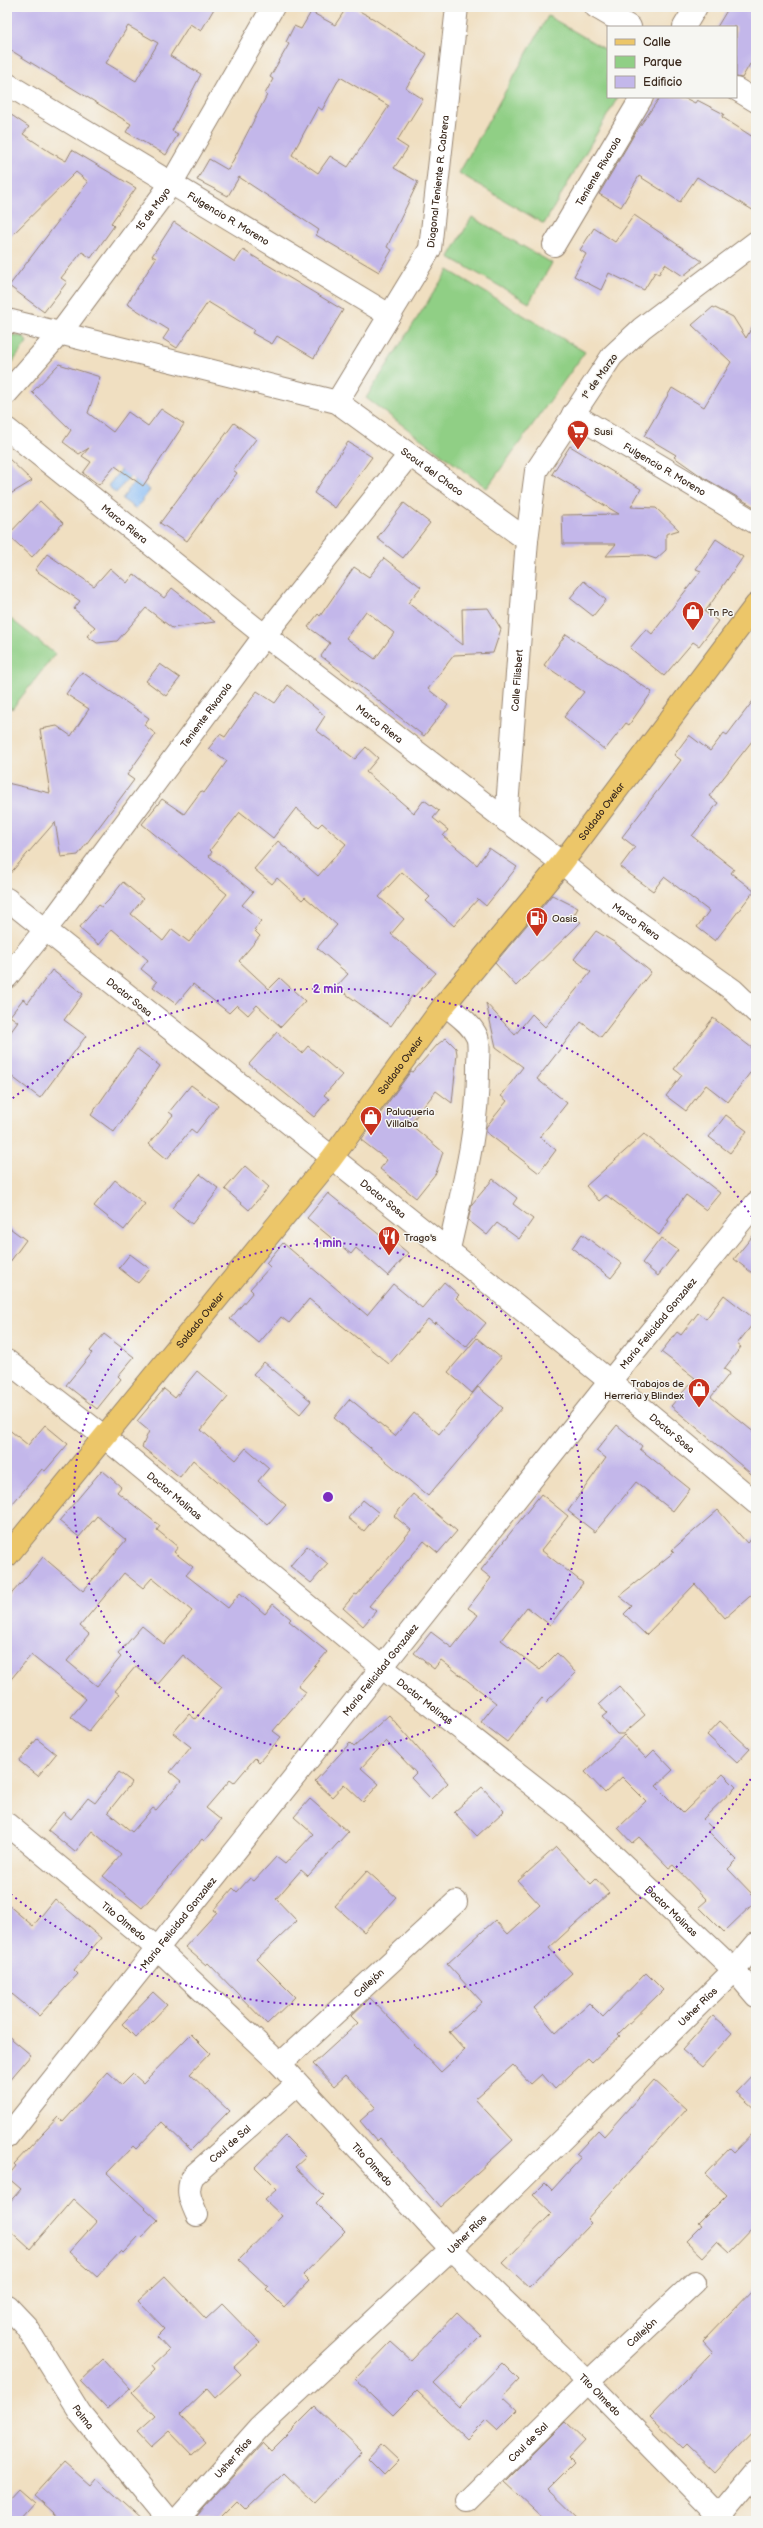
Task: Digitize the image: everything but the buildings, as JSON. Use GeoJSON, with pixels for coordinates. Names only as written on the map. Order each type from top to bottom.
{"type":"FeatureCollection","features":[{"type":"Feature","properties":{"kind":"main road","name":"Soldado Ovelar"},"geometry":{"type":"LineString","coordinates":[[7,1556],[331,1159],[445,1004],[562,863],[756,605]]}},
{"type":"Feature","properties":{"kind":"street","name":"15 de Mayo"},"geometry":{"type":"LineString","coordinates":[[7,394],[61,332],[171,184],[273,7]]}},
{"type":"Feature","properties":{"kind":"street","name":"Diagonal Teniente R. Cabrera"},"geometry":{"type":"LineString","coordinates":[[338,402],[430,249],[457,7]]}},
{"type":"Feature","properties":{"kind":"street"},"geometry":{"type":"LineString","coordinates":[[596,7],[628,26]]}},
{"type":"Feature","properties":{"kind":"street"},"geometry":{"type":"LineString","coordinates":[[685,26],[696,7]]}},
{"type":"Feature","properties":{"kind":"street","name":"Fulgencio R. Moreno"},"geometry":{"type":"LineString","coordinates":[[7,84],[389,315]]}},
{"type":"Feature","properties":{"kind":"street"},"geometry":{"type":"LineString","coordinates":[[737,90],[756,101]]}},
{"type":"Feature","properties":{"kind":"street","name":"Teniente Rivarola"},"geometry":{"type":"LineString","coordinates":[[554,245],[641,98]]}},
{"type":"Feature","properties":{"kind":"street","name":"1º de Marzo"},"geometry":{"type":"LineString","coordinates":[[527,540],[536,472],[612,356],[642,328],[756,242]]}},
{"type":"Feature","properties":{"kind":"street"},"geometry":{"type":"LineString","coordinates":[[7,320],[61,332],[338,402]]}},
{"type":"Feature","properties":{"kind":"street","name":"Scout del Chaco"},"geometry":{"type":"LineString","coordinates":[[338,402],[527,540]]}},
{"type":"Feature","properties":{"kind":"street","name":"Fulgencio R. Moreno"},"geometry":{"type":"LineString","coordinates":[[573,414],[756,523]]}},
{"type":"Feature","properties":{"kind":"street","name":"Marco Riera"},"geometry":{"type":"LineString","coordinates":[[7,429],[265,635],[562,863],[607,900],[733,990],[756,1012]]}},
{"type":"Feature","properties":{"kind":"street","name":"Teniente Rivarola"},"geometry":{"type":"LineString","coordinates":[[7,978],[57,915],[265,635],[409,455]]}},
{"type":"Feature","properties":{"kind":"street","name":"Calle Filisbert"},"geometry":{"type":"LineString","coordinates":[[506,821],[527,540]]}},
{"type":"Feature","properties":{"kind":"street","name":"Doctor Sosa"},"geometry":{"type":"LineString","coordinates":[[7,899],[331,1159],[449,1249],[610,1380],[756,1503]]}},
{"type":"Feature","properties":{"kind":"street"},"geometry":{"type":"LineString","coordinates":[[445,1004],[471,1027],[478,1038],[479,1098],[472,1149],[449,1249]]}},
{"type":"Feature","properties":{"kind":"street","name":"Maria Felicidad Gonzalez"},"geometry":{"type":"LineString","coordinates":[[7,2137],[383,1668],[610,1380],[756,1204]]}},
{"type":"Feature","properties":{"kind":"street","name":"Doctor Molinas"},"geometry":{"type":"LineString","coordinates":[[7,1361],[104,1436],[383,1668],[572,1816],[734,1970],[756,1996]]}},
{"type":"Feature","properties":{"kind":"street","name":"Tito Olmedo"},"geometry":{"type":"LineString","coordinates":[[7,1824],[158,1949],[280,2064],[451,2249],[588,2382],[720,2520]]}},
{"type":"Feature","properties":{"kind":"street","name":"Callejón"},"geometry":{"type":"LineString","coordinates":[[280,2064],[456,1902]]}},
{"type":"Feature","properties":{"kind":"street","name":"Usher Ríos"},"geometry":{"type":"LineString","coordinates":[[176,2521],[260,2427],[451,2249],[734,1970],[756,1944]]}},
{"type":"Feature","properties":{"kind":"street","name":"Coul de Sal"},"geometry":{"type":"LineString","coordinates":[[196,2215],[188,2195],[189,2184],[193,2176],[297,2084]]}},
{"type":"Feature","properties":{"kind":"street","name":"Callejón"},"geometry":{"type":"LineString","coordinates":[[588,2382],[695,2282]]}},
{"type":"Feature","properties":{"kind":"street","name":"Palma"},"geometry":{"type":"LineString","coordinates":[[7,2306],[26,2326],[80,2412],[169,2521]]}},
{"type":"Feature","properties":{"kind":"street","name":"Coul de Sal"},"geometry":{"type":"LineString","coordinates":[[468,2501],[588,2382]]}},
{"type":"Feature","properties":{"kind":"street"},"geometry":{"type":"LineString","coordinates":[[720,2520],[756,2474]]}},
{"type":"Feature","properties":{"kind":"green space"},"geometry":{"type":"Polygon","coordinates":[[[548,16],[607,50],[607,98],[617,98],[544,224],[459,173],[548,16]]]}},
{"type":"Feature","properties":{"kind":"green space"},"geometry":{"type":"Polygon","coordinates":[[[472,217],[552,263],[529,303],[449,257],[472,217]]]}},
{"type":"Feature","properties":{"kind":"green space"},"geometry":{"type":"Polygon","coordinates":[[[448,270],[585,352],[487,488],[366,398],[448,270]]]}},
{"type":"Feature","properties":{"kind":"green space"},"geometry":{"type":"Polygon","coordinates":[[[7,334],[24,337],[27,342],[7,370],[7,334]]]}},
{"type":"Feature","properties":{"kind":"green space"},"geometry":{"type":"Polygon","coordinates":[[[7,616],[55,654],[12,709],[7,705],[7,616]]]}},
{"type":"Feature","properties":{"kind":"water"},"geometry":{"type":"Polygon","coordinates":[[[122,468],[131,475],[116,493],[108,486],[122,468]]]}},
{"type":"Feature","properties":{"kind":"water"},"geometry":{"type":"Polygon","coordinates":[[[136,479],[150,490],[136,509],[122,499],[136,479]]]}},
{"type":"Feature","properties":{"kind":"place","name":"Susi"},"geometry":{"type":"Point","coordinates":[578,450]}},
{"type":"Feature","properties":{"kind":"place","name":"Tn Pc"},"geometry":{"type":"Point","coordinates":[693,632]}},
{"type":"Feature","properties":{"kind":"place","name":"Oasis"},"geometry":{"type":"Point","coordinates":[537,938]}},
{"type":"Feature","properties":{"kind":"place","name":"Paluqueria Villalba"},"geometry":{"type":"Point","coordinates":[371,1136]}},
{"type":"Feature","properties":{"kind":"place","name":"Trago's"},"geometry":{"type":"Point","coordinates":[389,1256]}},
{"type":"Feature","properties":{"kind":"place","name":"Trabajos de Herreria y Blindex"},"geometry":{"type":"Point","coordinates":[699,1408]}}]}
